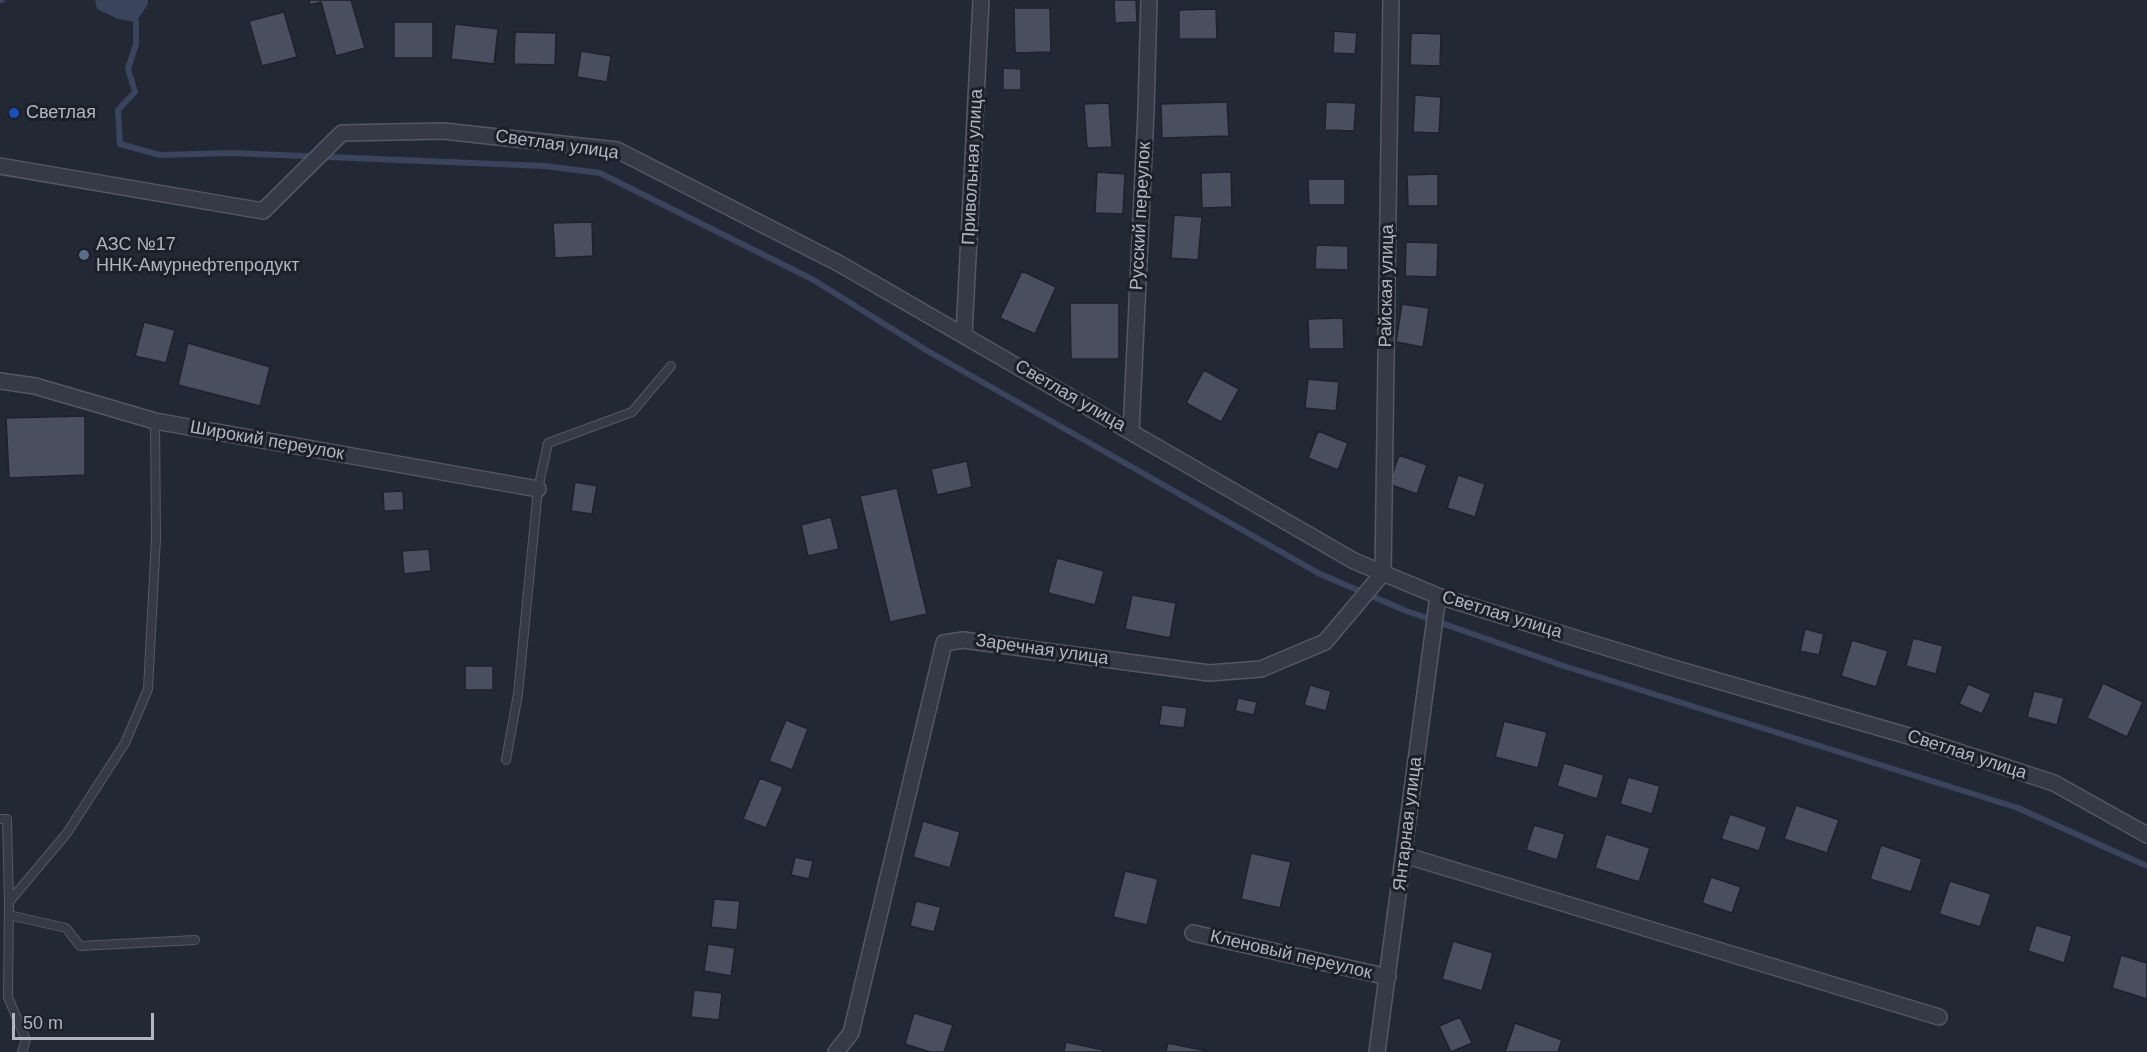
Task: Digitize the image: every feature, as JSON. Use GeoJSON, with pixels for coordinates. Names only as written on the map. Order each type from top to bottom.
{"type":"FeatureCollection","features":[{"type":"Feature","properties":{"kind":"street","name":"Привольная улица"},"geometry":{"type":"LineString","coordinates":[[964,335],[981,0]]}},
{"type":"Feature","properties":{"kind":"street","name":"Русский переулок"},"geometry":{"type":"LineString","coordinates":[[1131,432],[1149,0]]}},
{"type":"Feature","properties":{"kind":"street","name":"Райская улица"},"geometry":{"type":"LineString","coordinates":[[1383,573],[1391,0]]}},
{"type":"Feature","properties":{"kind":"street","name":"Светлая улица"},"geometry":{"type":"LineString","coordinates":[[0,166],[263,211],[342,133],[443,130],[617,150],[840,264],[1354,561],[1438,596],[1919,739],[2054,783],[2147,835]]}},
{"type":"Feature","properties":{"kind":"street","name":"Широкий переулок"},"geometry":{"type":"LineString","coordinates":[[0,381],[35,386],[155,421],[538,489]]}},
{"type":"Feature","properties":{"kind":"street","name":"Заречная улица"},"geometry":{"type":"LineString","coordinates":[[836,1052],[851,1033],[944,643],[963,640],[1209,674],[1261,669],[1325,642],[1383,573]]}},
{"type":"Feature","properties":{"kind":"street","name":"Янтарная улица"},"geometry":{"type":"LineString","coordinates":[[1377,1052],[1438,596]]}},
{"type":"Feature","properties":{"kind":"street"},"geometry":{"type":"LineString","coordinates":[[1404,855],[1939,1017]]}},
{"type":"Feature","properties":{"kind":"street","name":"Кленовый переулок"},"geometry":{"type":"LineString","coordinates":[[1193,933],[1388,977]]}},
{"type":"Feature","properties":{"kind":"lane"},"geometry":{"type":"LineString","coordinates":[[506,760],[518,694],[538,489],[548,443],[632,412],[671,366]]}},
{"type":"Feature","properties":{"kind":"lane"},"geometry":{"type":"LineString","coordinates":[[9,902],[67,833],[125,743],[148,689],[156,538],[155,421]]}},
{"type":"Feature","properties":{"kind":"lane"},"geometry":{"type":"LineString","coordinates":[[0,819],[7,819],[8,997],[26,1040],[22,1052]]}},
{"type":"Feature","properties":{"kind":"lane"},"geometry":{"type":"LineString","coordinates":[[9,915],[66,928],[80,946],[195,940]]}},
{"type":"Feature","properties":{"kind":"water"},"geometry":{"type":"Polygon","coordinates":[[[95,0],[148,0],[148,4],[136,22],[118,19],[97,9],[95,0]]]}},
{"type":"Feature","properties":{"kind":"building"},"geometry":{"type":"Polygon","coordinates":[[[309,0],[351,0],[365,48],[336,56],[321,2],[310,5],[309,0]]]}},
{"type":"Feature","properties":{"kind":"building"},"geometry":{"type":"Polygon","coordinates":[[[1114,0],[1136,0],[1137,22],[1115,23],[1114,0]]]}},
{"type":"Feature","properties":{"kind":"building"},"geometry":{"type":"Polygon","coordinates":[[[1014,8],[1050,8],[1051,52],[1015,53],[1014,8]]]}},
{"type":"Feature","properties":{"kind":"building"},"geometry":{"type":"Polygon","coordinates":[[[1216,9],[1217,39],[1179,39],[1179,10],[1216,9]]]}},
{"type":"Feature","properties":{"kind":"building"},"geometry":{"type":"Polygon","coordinates":[[[284,12],[297,57],[262,66],[249,21],[284,12]]]}},
{"type":"Feature","properties":{"kind":"building"},"geometry":{"type":"Polygon","coordinates":[[[394,22],[433,22],[433,58],[394,58],[394,22]]]}},
{"type":"Feature","properties":{"kind":"building"},"geometry":{"type":"Polygon","coordinates":[[[455,24],[498,29],[494,64],[451,59],[455,24]]]}},
{"type":"Feature","properties":{"kind":"building"},"geometry":{"type":"Polygon","coordinates":[[[1334,31],[1357,33],[1355,54],[1333,53],[1334,31]]]}},
{"type":"Feature","properties":{"kind":"building"},"geometry":{"type":"Polygon","coordinates":[[[515,32],[556,33],[555,65],[514,64],[515,32]]]}},
{"type":"Feature","properties":{"kind":"building"},"geometry":{"type":"Polygon","coordinates":[[[1411,33],[1441,34],[1440,66],[1410,65],[1411,33]]]}},
{"type":"Feature","properties":{"kind":"building"},"geometry":{"type":"Polygon","coordinates":[[[581,51],[611,56],[607,82],[577,77],[581,51]]]}},
{"type":"Feature","properties":{"kind":"building"},"geometry":{"type":"Polygon","coordinates":[[[1003,68],[1021,69],[1021,90],[1003,90],[1003,68]]]}},
{"type":"Feature","properties":{"kind":"building"},"geometry":{"type":"Polygon","coordinates":[[[1415,95],[1441,97],[1439,133],[1413,132],[1415,95]]]}},
{"type":"Feature","properties":{"kind":"building"},"geometry":{"type":"Polygon","coordinates":[[[1227,102],[1229,136],[1162,138],[1161,104],[1227,102]]]}},
{"type":"Feature","properties":{"kind":"building"},"geometry":{"type":"Polygon","coordinates":[[[1326,102],[1356,103],[1354,131],[1325,130],[1326,102]]]}},
{"type":"Feature","properties":{"kind":"building"},"geometry":{"type":"Polygon","coordinates":[[[1109,103],[1112,147],[1087,148],[1084,104],[1109,103]]]}},
{"type":"Feature","properties":{"kind":"building"},"geometry":{"type":"Polygon","coordinates":[[[1097,172],[1125,174],[1123,214],[1095,213],[1097,172]]]}},
{"type":"Feature","properties":{"kind":"building"},"geometry":{"type":"Polygon","coordinates":[[[1231,172],[1232,207],[1202,208],[1201,173],[1231,172]]]}},
{"type":"Feature","properties":{"kind":"building"},"geometry":{"type":"Polygon","coordinates":[[[1438,174],[1438,206],[1408,206],[1407,175],[1438,174]]]}},
{"type":"Feature","properties":{"kind":"building"},"geometry":{"type":"Polygon","coordinates":[[[1308,179],[1345,179],[1345,205],[1309,205],[1308,179]]]}},
{"type":"Feature","properties":{"kind":"building"},"geometry":{"type":"Polygon","coordinates":[[[1174,215],[1202,217],[1198,260],[1171,258],[1174,215]]]}},
{"type":"Feature","properties":{"kind":"building"},"geometry":{"type":"Polygon","coordinates":[[[592,222],[593,256],[555,258],[553,223],[592,222]]]}},
{"type":"Feature","properties":{"kind":"building"},"geometry":{"type":"Polygon","coordinates":[[[1406,242],[1438,243],[1437,277],[1405,276],[1406,242]]]}},
{"type":"Feature","properties":{"kind":"building"},"geometry":{"type":"Polygon","coordinates":[[[1316,245],[1348,246],[1348,270],[1315,269],[1316,245]]]}},
{"type":"Feature","properties":{"kind":"building"},"geometry":{"type":"Polygon","coordinates":[[[1022,271],[1056,287],[1035,334],[1000,318],[1022,271]]]}},
{"type":"Feature","properties":{"kind":"building"},"geometry":{"type":"Polygon","coordinates":[[[1070,303],[1119,303],[1119,359],[1071,359],[1070,303]]]}},
{"type":"Feature","properties":{"kind":"building"},"geometry":{"type":"Polygon","coordinates":[[[1402,304],[1429,308],[1423,347],[1396,342],[1402,304]]]}},
{"type":"Feature","properties":{"kind":"building"},"geometry":{"type":"Polygon","coordinates":[[[1343,318],[1344,349],[1309,349],[1308,319],[1343,318]]]}},
{"type":"Feature","properties":{"kind":"building"},"geometry":{"type":"Polygon","coordinates":[[[144,322],[175,330],[166,363],[135,356],[144,322]]]}},
{"type":"Feature","properties":{"kind":"building"},"geometry":{"type":"Polygon","coordinates":[[[188,343],[270,367],[260,406],[178,385],[188,343]]]}},
{"type":"Feature","properties":{"kind":"building"},"geometry":{"type":"Polygon","coordinates":[[[1204,370],[1239,389],[1221,422],[1186,403],[1204,370]]]}},
{"type":"Feature","properties":{"kind":"building"},"geometry":{"type":"Polygon","coordinates":[[[1308,379],[1339,382],[1336,411],[1305,408],[1308,379]]]}},
{"type":"Feature","properties":{"kind":"building"},"geometry":{"type":"Polygon","coordinates":[[[85,416],[85,475],[9,478],[6,418],[85,416]]]}},
{"type":"Feature","properties":{"kind":"building"},"geometry":{"type":"Polygon","coordinates":[[[1318,431],[1348,443],[1338,470],[1308,458],[1318,431]]]}},
{"type":"Feature","properties":{"kind":"building"},"geometry":{"type":"Polygon","coordinates":[[[1399,455],[1427,465],[1417,494],[1389,484],[1399,455]]]}},
{"type":"Feature","properties":{"kind":"building"},"geometry":{"type":"Polygon","coordinates":[[[967,461],[972,487],[937,495],[931,469],[967,461]]]}},
{"type":"Feature","properties":{"kind":"building"},"geometry":{"type":"Polygon","coordinates":[[[1458,475],[1485,484],[1475,517],[1447,508],[1458,475]]]}},
{"type":"Feature","properties":{"kind":"building"},"geometry":{"type":"Polygon","coordinates":[[[575,482],[597,486],[592,514],[571,511],[575,482]]]}},
{"type":"Feature","properties":{"kind":"building"},"geometry":{"type":"Polygon","coordinates":[[[897,488],[927,614],[890,622],[860,496],[897,488]]]}},
{"type":"Feature","properties":{"kind":"building"},"geometry":{"type":"Polygon","coordinates":[[[403,491],[404,510],[384,511],[383,492],[403,491]]]}},
{"type":"Feature","properties":{"kind":"building"},"geometry":{"type":"Polygon","coordinates":[[[831,517],[839,549],[808,556],[801,525],[831,517]]]}},
{"type":"Feature","properties":{"kind":"building"},"geometry":{"type":"Polygon","coordinates":[[[429,549],[431,571],[404,574],[402,551],[429,549]]]}},
{"type":"Feature","properties":{"kind":"building"},"geometry":{"type":"Polygon","coordinates":[[[1057,558],[1104,571],[1095,605],[1048,593],[1057,558]]]}},
{"type":"Feature","properties":{"kind":"building"},"geometry":{"type":"Polygon","coordinates":[[[1132,595],[1176,603],[1170,638],[1125,629],[1132,595]]]}},
{"type":"Feature","properties":{"kind":"building"},"geometry":{"type":"Polygon","coordinates":[[[1805,629],[1824,634],[1819,655],[1800,651],[1805,629]]]}},
{"type":"Feature","properties":{"kind":"building"},"geometry":{"type":"Polygon","coordinates":[[[1913,638],[1943,646],[1936,674],[1906,666],[1913,638]]]}},
{"type":"Feature","properties":{"kind":"building"},"geometry":{"type":"Polygon","coordinates":[[[1852,640],[1888,651],[1876,687],[1841,676],[1852,640]]]}},
{"type":"Feature","properties":{"kind":"building"},"geometry":{"type":"Polygon","coordinates":[[[465,666],[493,666],[493,690],[465,690],[465,666]]]}},
{"type":"Feature","properties":{"kind":"building"},"geometry":{"type":"Polygon","coordinates":[[[2103,683],[2143,702],[2127,737],[2087,718],[2103,683]]]}},
{"type":"Feature","properties":{"kind":"building"},"geometry":{"type":"Polygon","coordinates":[[[1968,684],[1991,694],[1982,714],[1959,704],[1968,684]]]}},
{"type":"Feature","properties":{"kind":"building"},"geometry":{"type":"Polygon","coordinates":[[[1310,685],[1331,691],[1326,711],[1304,705],[1310,685]]]}},
{"type":"Feature","properties":{"kind":"building"},"geometry":{"type":"Polygon","coordinates":[[[2034,691],[2064,698],[2057,725],[2027,717],[2034,691]]]}},
{"type":"Feature","properties":{"kind":"building"},"geometry":{"type":"Polygon","coordinates":[[[1238,698],[1257,702],[1254,715],[1235,711],[1238,698]]]}},
{"type":"Feature","properties":{"kind":"building"},"geometry":{"type":"Polygon","coordinates":[[[1162,705],[1187,708],[1184,728],[1159,725],[1162,705]]]}},
{"type":"Feature","properties":{"kind":"building"},"geometry":{"type":"Polygon","coordinates":[[[786,720],[808,729],[792,770],[769,761],[786,720]]]}},
{"type":"Feature","properties":{"kind":"building"},"geometry":{"type":"Polygon","coordinates":[[[1504,721],[1547,732],[1538,768],[1495,757],[1504,721]]]}},
{"type":"Feature","properties":{"kind":"building"},"geometry":{"type":"Polygon","coordinates":[[[1564,763],[1604,775],[1597,799],[1557,786],[1564,763]]]}},
{"type":"Feature","properties":{"kind":"building"},"geometry":{"type":"Polygon","coordinates":[[[1628,777],[1660,786],[1652,814],[1620,804],[1628,777]]]}},
{"type":"Feature","properties":{"kind":"building"},"geometry":{"type":"Polygon","coordinates":[[[760,778],[783,787],[766,828],[743,819],[760,778]]]}},
{"type":"Feature","properties":{"kind":"building"},"geometry":{"type":"Polygon","coordinates":[[[1796,805],[1839,820],[1827,853],[1784,839],[1796,805]]]}},
{"type":"Feature","properties":{"kind":"building"},"geometry":{"type":"Polygon","coordinates":[[[1730,814],[1767,827],[1759,851],[1721,839],[1730,814]]]}},
{"type":"Feature","properties":{"kind":"building"},"geometry":{"type":"Polygon","coordinates":[[[923,821],[960,832],[950,868],[913,857],[923,821]]]}},
{"type":"Feature","properties":{"kind":"building"},"geometry":{"type":"Polygon","coordinates":[[[1534,825],[1565,834],[1557,860],[1526,850],[1534,825]]]}},
{"type":"Feature","properties":{"kind":"building"},"geometry":{"type":"Polygon","coordinates":[[[1606,834],[1650,848],[1639,882],[1595,868],[1606,834]]]}},
{"type":"Feature","properties":{"kind":"building"},"geometry":{"type":"Polygon","coordinates":[[[1881,845],[1922,859],[1911,892],[1870,879],[1881,845]]]}},
{"type":"Feature","properties":{"kind":"building"},"geometry":{"type":"Polygon","coordinates":[[[1251,853],[1291,862],[1280,908],[1241,899],[1251,853]]]}},
{"type":"Feature","properties":{"kind":"building"},"geometry":{"type":"Polygon","coordinates":[[[795,857],[813,861],[809,879],[791,875],[795,857]]]}},
{"type":"Feature","properties":{"kind":"building"},"geometry":{"type":"Polygon","coordinates":[[[1125,871],[1158,879],[1147,925],[1113,917],[1125,871]]]}},
{"type":"Feature","properties":{"kind":"building"},"geometry":{"type":"Polygon","coordinates":[[[1711,877],[1741,887],[1732,913],[1702,903],[1711,877]]]}},
{"type":"Feature","properties":{"kind":"building"},"geometry":{"type":"Polygon","coordinates":[[[1950,881],[1991,894],[1980,927],[1939,914],[1950,881]]]}},
{"type":"Feature","properties":{"kind":"building"},"geometry":{"type":"Polygon","coordinates":[[[714,899],[740,901],[737,930],[711,927],[714,899]]]}},
{"type":"Feature","properties":{"kind":"building"},"geometry":{"type":"Polygon","coordinates":[[[916,901],[941,907],[934,932],[910,926],[916,901]]]}},
{"type":"Feature","properties":{"kind":"building"},"geometry":{"type":"Polygon","coordinates":[[[2036,925],[2072,936],[2064,963],[2028,951],[2036,925]]]}},
{"type":"Feature","properties":{"kind":"building"},"geometry":{"type":"Polygon","coordinates":[[[1453,941],[1493,953],[1482,991],[1442,979],[1453,941]]]}},
{"type":"Feature","properties":{"kind":"building"},"geometry":{"type":"Polygon","coordinates":[[[708,944],[735,948],[731,976],[704,971],[708,944]]]}},
{"type":"Feature","properties":{"kind":"building"},"geometry":{"type":"Polygon","coordinates":[[[2121,955],[2147,963],[2147,999],[2112,988],[2121,955]]]}},
{"type":"Feature","properties":{"kind":"building"},"geometry":{"type":"Polygon","coordinates":[[[694,990],[722,993],[719,1020],[691,1017],[694,990]]]}},
{"type":"Feature","properties":{"kind":"building"},"geometry":{"type":"Polygon","coordinates":[[[914,1013],[953,1025],[944,1052],[930,1052],[905,1044],[914,1013]]]}},
{"type":"Feature","properties":{"kind":"building"},"geometry":{"type":"Polygon","coordinates":[[[1460,1017],[1472,1043],[1451,1052],[1439,1026],[1460,1017]]]}},
{"type":"Feature","properties":{"kind":"building"},"geometry":{"type":"Polygon","coordinates":[[[1515,1023],[1562,1040],[1558,1052],[1505,1052],[1515,1023]]]}},
{"type":"Feature","properties":{"kind":"building"},"geometry":{"type":"Polygon","coordinates":[[[1066,1042],[1103,1050],[1103,1052],[1064,1052],[1066,1042]]]}},
{"type":"Feature","properties":{"kind":"building"},"geometry":{"type":"Polygon","coordinates":[[[1168,1043],[1211,1052],[1166,1052],[1168,1043]]]}},
{"type":"Feature","properties":{"kind":"waterway"},"geometry":{"type":"LineString","coordinates":[[136,22],[136,44],[128,69],[135,92],[118,110],[120,144],[160,155],[232,153],[545,166],[600,173],[812,279],[926,350],[1320,574],[1404,610],[1564,666],[2018,808],[2147,866]]}},
{"type":"Feature","properties":{"kind":"place","name":"Светлая"},"geometry":{"type":"Point","coordinates":[14,113]}},
{"type":"Feature","properties":{"kind":"place","name":"АЗС №17 ННК-Амурнефтепродукт"},"geometry":{"type":"Point","coordinates":[84,255]}}]}
